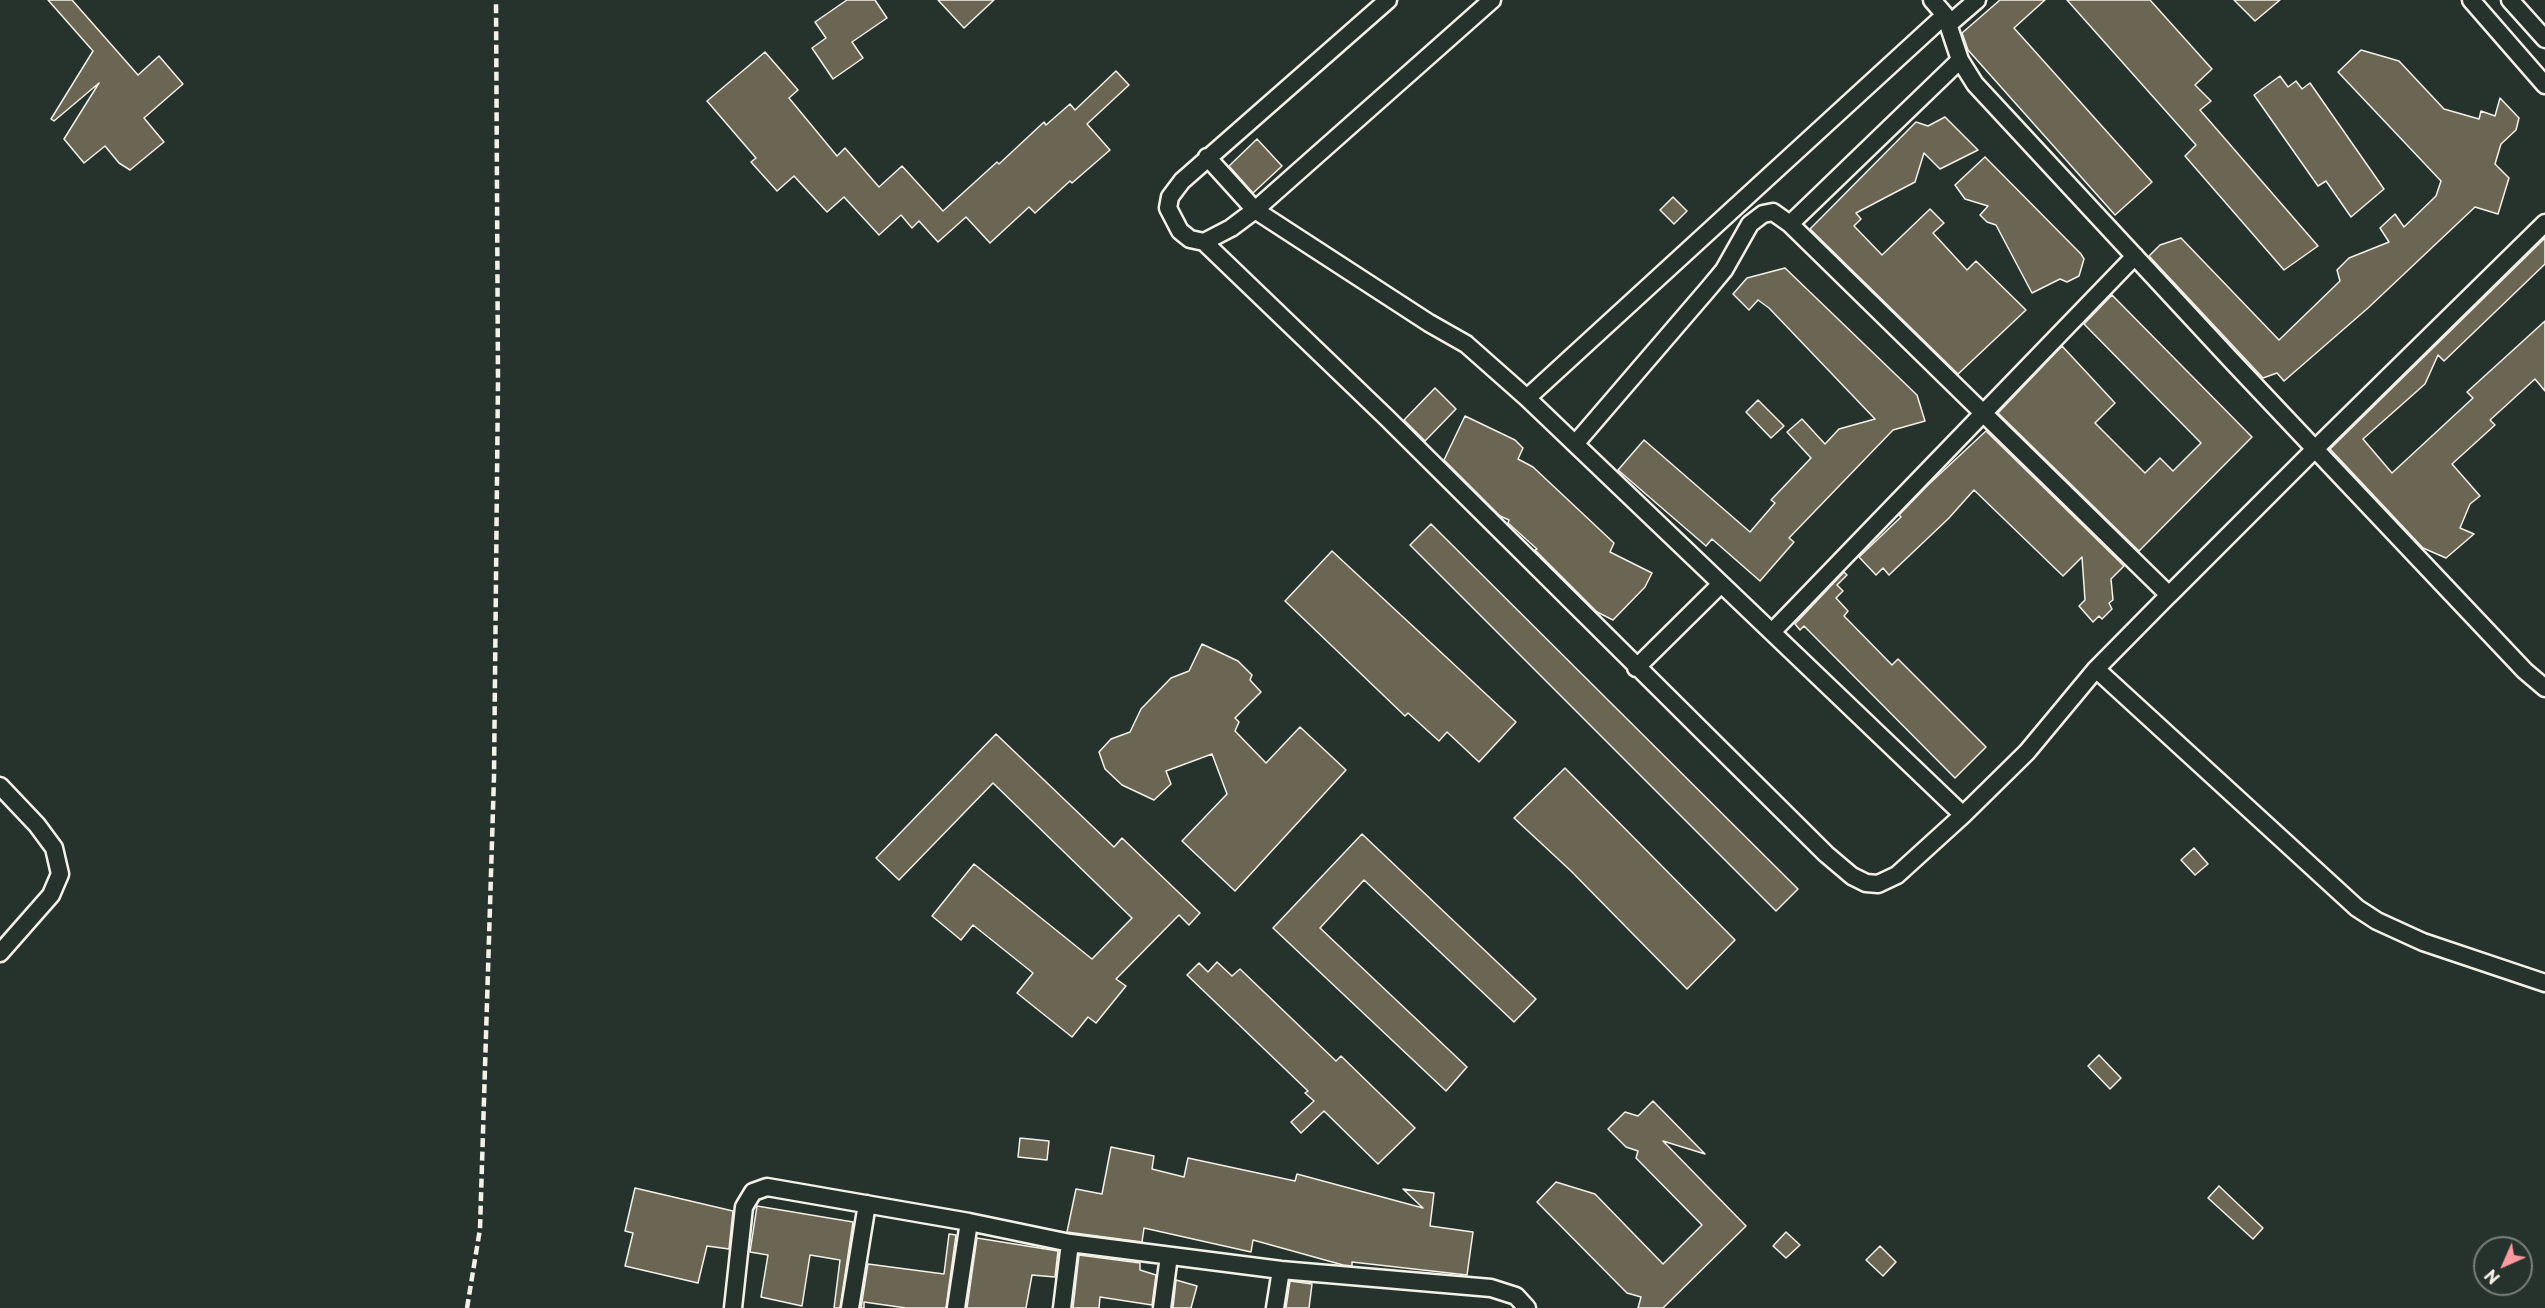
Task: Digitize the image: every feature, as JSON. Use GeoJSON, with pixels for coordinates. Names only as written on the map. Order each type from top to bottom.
{"type":"FeatureCollection","features":[{"type":"Feature","properties":{"kind":"street"},"geometry":{"type":"LineString","coordinates":[[1388,0],[1182,180],[1170,197],[1168,208],[1180,231],[1190,239],[1203,242],[1387,418],[1636,668],[1826,854],[1852,876],[1866,883],[1878,884],[1897,876],[1964,815],[2027,752],[2064,704],[2096,669],[2545,223]]}},
{"type":"Feature","properties":{"kind":"street"},"geometry":{"type":"LineString","coordinates":[[1203,242],[1231,228],[1255,210],[1492,0]]}},
{"type":"Feature","properties":{"kind":"street"},"geometry":{"type":"LineString","coordinates":[[1932,0],[1946,20],[1960,60],[1976,84],[2315,449],[2525,671],[2545,688]]}},
{"type":"Feature","properties":{"kind":"street"},"geometry":{"type":"LineString","coordinates":[[2471,0],[2545,85]]}},
{"type":"Feature","properties":{"kind":"street"},"geometry":{"type":"LineString","coordinates":[[2510,0],[2545,39]]}},
{"type":"Feature","properties":{"kind":"street"},"geometry":{"type":"LineString","coordinates":[[1527,398],[1946,20],[1971,2]]}},
{"type":"Feature","properties":{"kind":"street"},"geometry":{"type":"LineString","coordinates":[[1790,224],[1960,60]]}},
{"type":"Feature","properties":{"kind":"street"},"geometry":{"type":"LineString","coordinates":[[1207,157],[1255,210],[1429,323],[1466,344],[1527,398],[1964,815]]}},
{"type":"Feature","properties":{"kind":"street"},"geometry":{"type":"LineString","coordinates":[[1575,444],[1710,288],[1724,270],[1750,224],[1763,214],[1773,212],[1790,224],[2169,595]]}},
{"type":"Feature","properties":{"kind":"street"},"geometry":{"type":"LineString","coordinates":[[1772,632],[2134,256]]}},
{"type":"Feature","properties":{"kind":"street"},"geometry":{"type":"LineString","coordinates":[[1636,668],[1721,584]]}},
{"type":"Feature","properties":{"kind":"street"},"geometry":{"type":"LineString","coordinates":[[2096,669],[2357,908],[2377,921],[2423,942],[2545,983]]}},
{"type":"Feature","properties":{"kind":"street"},"geometry":{"type":"LineString","coordinates":[[0,786],[37,825],[54,848],[60,874],[51,895],[0,953]]}},
{"type":"Feature","properties":{"kind":"street"},"geometry":{"type":"LineString","coordinates":[[733,1308],[744,1207],[753,1192],[767,1187],[969,1222],[1070,1243],[1281,1270],[1491,1288],[1516,1296],[1527,1308]]}},
{"type":"Feature","properties":{"kind":"street"},"geometry":{"type":"LineString","coordinates":[[850,1308],[867,1204]]}},
{"type":"Feature","properties":{"kind":"street"},"geometry":{"type":"LineString","coordinates":[[956,1308],[969,1222]]}},
{"type":"Feature","properties":{"kind":"street"},"geometry":{"type":"LineString","coordinates":[[1062,1308],[1070,1243]]}},
{"type":"Feature","properties":{"kind":"street"},"geometry":{"type":"LineString","coordinates":[[1162,1308],[1169,1256]]}},
{"type":"Feature","properties":{"kind":"street"},"geometry":{"type":"LineString","coordinates":[[1275,1308],[1281,1270]]}},
{"type":"Feature","properties":{"kind":"building"},"geometry":{"type":"Polygon","coordinates":[[[48,0],[72,0],[138,75],[159,56],[183,84],[144,118],[164,142],[130,170],[119,163],[105,146],[84,163],[64,139],[99,83],[54,121],[51,119],[93,51],[48,0]]]}},
{"type":"Feature","properties":{"kind":"building"},"geometry":{"type":"Polygon","coordinates":[[[847,0],[875,0],[887,18],[852,42],[863,58],[833,79],[812,48],[826,38],[815,22],[847,0]]]}},
{"type":"Feature","properties":{"kind":"building"},"geometry":{"type":"Polygon","coordinates":[[[938,0],[994,0],[964,28],[938,0]]]}},
{"type":"Feature","properties":{"kind":"building"},"geometry":{"type":"Polygon","coordinates":[[[2000,0],[2045,0],[2014,28],[2152,182],[2115,215],[1968,50],[1962,33],[2000,0]]]}},
{"type":"Feature","properties":{"kind":"building"},"geometry":{"type":"Polygon","coordinates":[[[2067,0],[2150,0],[2212,69],[2195,85],[2211,101],[2200,110],[2318,246],[2284,270],[2185,156],[2196,145],[2067,0]]]}},
{"type":"Feature","properties":{"kind":"building"},"geometry":{"type":"Polygon","coordinates":[[[2234,0],[2280,0],[2255,21],[2234,0]]]}},
{"type":"Feature","properties":{"kind":"building"},"geometry":{"type":"Polygon","coordinates":[[[2361,50],[2399,61],[2444,109],[2479,119],[2481,111],[2495,116],[2500,98],[2519,118],[2516,130],[2501,144],[2495,164],[2509,178],[2498,214],[2475,207],[2368,308],[2284,381],[2277,373],[2263,378],[2149,256],[2160,245],[2181,238],[2279,340],[2340,281],[2337,270],[2349,258],[2389,242],[2380,228],[2395,214],[2404,227],[2436,196],[2441,181],[2338,72],[2361,50]]]}},
{"type":"Feature","properties":{"kind":"building"},"geometry":{"type":"Polygon","coordinates":[[[765,52],[798,90],[789,98],[837,156],[845,148],[879,187],[902,166],[943,211],[1044,122],[1046,125],[1070,104],[1075,110],[1116,71],[1129,85],[1087,124],[1110,150],[1072,183],[1070,181],[1035,213],[1029,207],[990,243],[966,217],[938,242],[919,221],[912,228],[901,215],[879,235],[844,197],[827,212],[794,176],[777,191],[751,162],[756,158],[707,101],[765,52]]]}},
{"type":"Feature","properties":{"kind":"building"},"geometry":{"type":"Polygon","coordinates":[[[2280,76],[2288,87],[2296,81],[2302,89],[2310,83],[2384,189],[2351,217],[2326,181],[2318,186],[2254,95],[2280,76]]]}},
{"type":"Feature","properties":{"kind":"building"},"geometry":{"type":"Polygon","coordinates":[[[1945,117],[1978,150],[1940,169],[1924,153],[1915,182],[1856,213],[1861,219],[1854,226],[1882,255],[1930,209],[1944,223],[1933,233],[1967,270],[1976,261],[2026,310],[1958,374],[1810,229],[1916,122],[1928,126],[1945,117]]]}},
{"type":"Feature","properties":{"kind":"building"},"geometry":{"type":"Polygon","coordinates":[[[1257,139],[1282,166],[1253,193],[1229,166],[1257,139]]]}},
{"type":"Feature","properties":{"kind":"building"},"geometry":{"type":"Polygon","coordinates":[[[1985,157],[2081,254],[2084,259],[2079,276],[2067,282],[2060,279],[2032,293],[1996,225],[1987,222],[1980,215],[1988,206],[1965,199],[1955,185],[1985,157]]]}},
{"type":"Feature","properties":{"kind":"building"},"geometry":{"type":"Polygon","coordinates":[[[1673,197],[1687,211],[1674,224],[1660,210],[1673,197]]]}},
{"type":"Feature","properties":{"kind":"building"},"geometry":{"type":"Polygon","coordinates":[[[2545,238],[2545,264],[2444,361],[2438,355],[2425,384],[2363,439],[2392,473],[2473,398],[2467,392],[2545,321],[2545,391],[2535,379],[2490,420],[2495,425],[2452,464],[2480,496],[2470,504],[2460,528],[2474,534],[2446,558],[2423,548],[2330,449],[2545,238]]]}},
{"type":"Feature","properties":{"kind":"building"},"geometry":{"type":"Polygon","coordinates":[[[1785,268],[1917,395],[1925,421],[1893,430],[1789,538],[1794,542],[1760,581],[1712,539],[1706,546],[1618,470],[1644,440],[1750,532],[1775,503],[1771,500],[1811,458],[1787,432],[1802,419],[1825,444],[1839,429],[1875,419],[1769,308],[1758,300],[1749,310],[1733,294],[1747,278],[1785,268]]]}},
{"type":"Feature","properties":{"kind":"building"},"geometry":{"type":"Polygon","coordinates":[[[2112,295],[2252,437],[2139,551],[1998,413],[2062,346],[2115,403],[2095,423],[2145,473],[2160,458],[2173,471],[2201,443],[2084,324],[2112,295]]]}},
{"type":"Feature","properties":{"kind":"building"},"geometry":{"type":"Polygon","coordinates":[[[1435,388],[1456,409],[1425,441],[1404,420],[1435,388]]]}},
{"type":"Feature","properties":{"kind":"building"},"geometry":{"type":"Polygon","coordinates":[[[1758,400],[1784,426],[1771,438],[1746,412],[1758,400]]]}},
{"type":"Feature","properties":{"kind":"building"},"geometry":{"type":"Polygon","coordinates":[[[1465,416],[1515,440],[1523,448],[1518,459],[1533,467],[1614,543],[1610,552],[1652,573],[1645,587],[1613,620],[1597,612],[1535,550],[1537,549],[1508,523],[1509,520],[1500,516],[1444,460],[1465,416]]]}},
{"type":"Feature","properties":{"kind":"building"},"geometry":{"type":"Polygon","coordinates":[[[1986,431],[2124,566],[2111,579],[2113,600],[2109,603],[2112,609],[2102,619],[2099,616],[2093,622],[2079,606],[2085,600],[2082,557],[2063,576],[1974,490],[1949,518],[1889,575],[1883,568],[1876,575],[1859,557],[1901,517],[1899,515],[1928,485],[1986,431]]]}},
{"type":"Feature","properties":{"kind":"building"},"geometry":{"type":"Polygon","coordinates":[[[1431,524],[1798,889],[1776,911],[1410,545],[1431,524]]]}},
{"type":"Feature","properties":{"kind":"building"},"geometry":{"type":"Polygon","coordinates":[[[1332,551],[1516,722],[1479,762],[1447,732],[1439,741],[1408,713],[1405,716],[1285,601],[1332,551]]]}},
{"type":"Feature","properties":{"kind":"building"},"geometry":{"type":"Polygon","coordinates":[[[1844,572],[1847,575],[1837,585],[1843,591],[1836,598],[1848,611],[1844,616],[1892,665],[1898,659],[1986,747],[1955,778],[1804,626],[1800,630],[1795,624],[1844,572]]]}},
{"type":"Feature","properties":{"kind":"building"},"geometry":{"type":"Polygon","coordinates":[[[1202,644],[1238,661],[1252,675],[1250,680],[1261,692],[1235,718],[1239,722],[1235,731],[1266,763],[1300,727],[1346,770],[1235,891],[1182,841],[1227,794],[1212,754],[1166,771],[1171,784],[1154,800],[1122,785],[1105,769],[1099,752],[1111,739],[1130,732],[1141,709],[1171,678],[1189,671],[1202,644]]]}},
{"type":"Feature","properties":{"kind":"building"},"geometry":{"type":"Polygon","coordinates":[[[996,734],[1114,847],[1122,838],[1200,913],[1189,925],[1179,915],[1116,979],[1126,986],[1096,1023],[1088,1017],[1072,1037],[1017,993],[1033,973],[973,925],[961,940],[932,916],[974,864],[1092,959],[1132,918],[993,783],[899,880],[876,858],[996,734]]]}},
{"type":"Feature","properties":{"kind":"building"},"geometry":{"type":"Polygon","coordinates":[[[1565,768],[1735,940],[1687,989],[1571,871],[1514,818],[1565,768]]]}},
{"type":"Feature","properties":{"kind":"building"},"geometry":{"type":"Polygon","coordinates":[[[1362,834],[1536,999],[1514,1022],[1364,880],[1320,928],[1467,1067],[1446,1091],[1273,928],[1362,834]]]}},
{"type":"Feature","properties":{"kind":"building"},"geometry":{"type":"Polygon","coordinates":[[[2194,848],[2208,864],[2195,875],[2181,860],[2194,848]]]}},
{"type":"Feature","properties":{"kind":"building"},"geometry":{"type":"Polygon","coordinates":[[[1217,962],[1232,976],[1240,969],[1336,1061],[1341,1056],[1415,1128],[1378,1164],[1324,1111],[1301,1133],[1291,1122],[1314,1101],[1305,1093],[1308,1091],[1187,975],[1199,963],[1208,972],[1217,962]]]}},
{"type":"Feature","properties":{"kind":"building"},"geometry":{"type":"Polygon","coordinates":[[[2099,1055],[2121,1078],[2110,1089],[2088,1066],[2099,1055]]]}},
{"type":"Feature","properties":{"kind":"building"},"geometry":{"type":"Polygon","coordinates":[[[1653,1101],[1705,1154],[1663,1141],[1746,1226],[1663,1308],[1638,1308],[1641,1297],[1627,1293],[1537,1202],[1556,1182],[1595,1194],[1663,1264],[1702,1225],[1636,1158],[1638,1151],[1626,1147],[1608,1129],[1625,1112],[1638,1116],[1653,1101]]]}},
{"type":"Feature","properties":{"kind":"building"},"geometry":{"type":"Polygon","coordinates":[[[1020,1138],[1049,1141],[1047,1160],[1018,1157],[1020,1138]]]}},
{"type":"Feature","properties":{"kind":"building"},"geometry":{"type":"Polygon","coordinates":[[[1111,1147],[1154,1156],[1152,1169],[1184,1177],[1188,1158],[1295,1181],[1297,1174],[1423,1208],[1403,1189],[1434,1193],[1430,1226],[1473,1232],[1467,1275],[1352,1262],[1352,1266],[1343,1265],[1253,1240],[1251,1252],[1144,1228],[1142,1242],[1067,1232],[1076,1189],[1102,1194],[1111,1147]]]}},
{"type":"Feature","properties":{"kind":"building"},"geometry":{"type":"Polygon","coordinates":[[[2219,1186],[2263,1228],[2253,1239],[2208,1198],[2219,1186]]]}},
{"type":"Feature","properties":{"kind":"building"},"geometry":{"type":"Polygon","coordinates":[[[635,1188],[733,1211],[729,1249],[707,1246],[698,1283],[625,1266],[633,1233],[625,1231],[635,1188]]]}},
{"type":"Feature","properties":{"kind":"building"},"geometry":{"type":"Polygon","coordinates":[[[757,1206],[853,1222],[840,1308],[834,1308],[840,1260],[810,1255],[802,1306],[761,1297],[768,1255],[750,1252],[757,1206]]]}},
{"type":"Feature","properties":{"kind":"building"},"geometry":{"type":"Polygon","coordinates":[[[1786,1232],[1800,1245],[1786,1258],[1773,1246],[1786,1232]]]}},
{"type":"Feature","properties":{"kind":"building"},"geometry":{"type":"Polygon","coordinates":[[[949,1234],[956,1235],[946,1308],[906,1308],[864,1302],[864,1308],[861,1308],[868,1264],[944,1274],[949,1234]]]}},
{"type":"Feature","properties":{"kind":"building"},"geometry":{"type":"Polygon","coordinates":[[[977,1238],[1058,1251],[1055,1277],[1032,1275],[1026,1308],[967,1308],[977,1238]]]}},
{"type":"Feature","properties":{"kind":"building"},"geometry":{"type":"Polygon","coordinates":[[[1880,1246],[1896,1262],[1883,1276],[1866,1260],[1880,1246]]]}},
{"type":"Feature","properties":{"kind":"building"},"geometry":{"type":"Polygon","coordinates":[[[1079,1255],[1140,1263],[1140,1270],[1156,1275],[1152,1305],[1100,1297],[1099,1308],[1073,1308],[1079,1255]]]}},
{"type":"Feature","properties":{"kind":"building"},"geometry":{"type":"Polygon","coordinates":[[[1176,1280],[1197,1286],[1191,1308],[1173,1308],[1176,1280]]]}},
{"type":"Feature","properties":{"kind":"building"},"geometry":{"type":"Polygon","coordinates":[[[1290,1281],[1312,1284],[1309,1308],[1286,1308],[1290,1281]]]}},
{"type":"Feature","properties":{"kind":"railway"},"geometry":{"type":"LineString","coordinates":[[467,1308],[480,1229],[494,777],[498,380],[496,0]]}}]}
